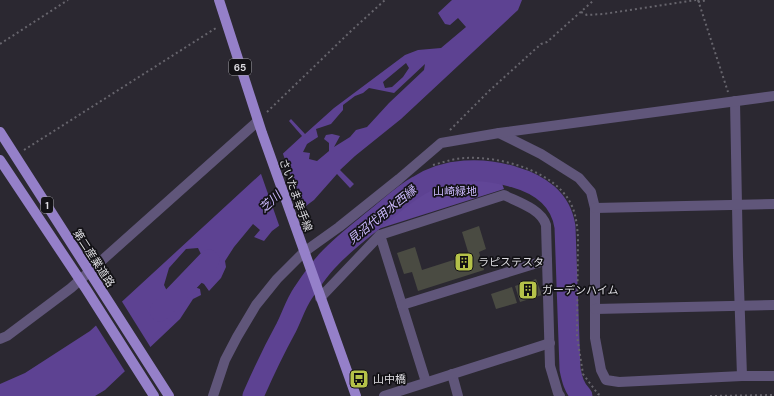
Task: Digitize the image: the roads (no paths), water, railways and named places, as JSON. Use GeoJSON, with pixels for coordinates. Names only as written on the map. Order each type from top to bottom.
{"type":"FeatureCollection","features":[{"type":"Feature","properties":{"kind":"main road","name":"さいたま幸手線"},"geometry":{"type":"LineString","coordinates":[[219,0],[262,133],[356,396]]}},
{"type":"Feature","properties":{"kind":"main road","name":"第二産業道路"},"geometry":{"type":"LineString","coordinates":[[0,132],[169,396]]}},
{"type":"Feature","properties":{"kind":"main road","name":"1"},"geometry":{"type":"LineString","coordinates":[[0,160],[154,396]]}},
{"type":"Feature","properties":{"kind":"street"},"geometry":{"type":"LineString","coordinates":[[213,396],[236,337],[246,320],[267,291],[304,252],[345,223],[441,143],[499,133],[774,96]]}},
{"type":"Feature","properties":{"kind":"street"},"geometry":{"type":"LineString","coordinates":[[733,102],[742,376]]}},
{"type":"Feature","properties":{"kind":"street"},"geometry":{"type":"LineString","coordinates":[[0,339],[7,336],[59,298],[258,121]]}},
{"type":"Feature","properties":{"kind":"street"},"geometry":{"type":"LineString","coordinates":[[499,133],[541,154],[579,178],[591,192],[595,208],[596,345],[601,370],[606,380],[619,382],[742,376],[774,376]]}},
{"type":"Feature","properties":{"kind":"street"},"geometry":{"type":"LineString","coordinates":[[319,294],[380,234],[504,195],[538,213],[546,225],[550,366],[558,394],[560,396]]}},
{"type":"Feature","properties":{"kind":"street"},"geometry":{"type":"LineString","coordinates":[[595,208],[774,204]]}},
{"type":"Feature","properties":{"kind":"street"},"geometry":{"type":"LineString","coordinates":[[380,234],[426,382]]}},
{"type":"Feature","properties":{"kind":"street"},"geometry":{"type":"LineString","coordinates":[[402,305],[547,260]]}},
{"type":"Feature","properties":{"kind":"street"},"geometry":{"type":"LineString","coordinates":[[595,308],[774,305]]}},
{"type":"Feature","properties":{"kind":"street"},"geometry":{"type":"LineString","coordinates":[[384,396],[550,343]]}},
{"type":"Feature","properties":{"kind":"street"},"geometry":{"type":"LineString","coordinates":[[452,374],[458,396]]}},
{"type":"Feature","properties":{"kind":"water"},"geometry":{"type":"Polygon","coordinates":[[[452,0],[522,0],[518,10],[401,119],[340,170],[354,184],[350,188],[337,174],[314,200],[272,231],[264,241],[254,237],[260,230],[253,224],[234,247],[225,261],[226,267],[221,278],[209,291],[204,284],[198,281],[192,286],[200,289],[201,295],[193,299],[180,319],[105,390],[95,396],[0,396],[0,384],[25,373],[90,331],[302,136],[289,121],[291,119],[305,134],[334,108],[405,55],[418,50],[441,48],[466,27],[458,18],[450,25],[445,24],[438,13],[452,0]],[[406,63],[383,82],[385,88],[392,87],[403,77],[409,68],[406,63]],[[425,64],[394,93],[369,88],[363,93],[355,96],[343,105],[343,110],[331,124],[316,129],[318,137],[307,144],[303,152],[310,153],[309,159],[317,161],[329,151],[329,143],[324,139],[326,135],[332,134],[340,136],[334,147],[350,137],[356,130],[367,127],[389,103],[424,70],[425,64]],[[198,248],[186,249],[169,268],[164,285],[167,291],[176,289],[183,292],[202,261],[198,248]]]}},
{"type":"Feature","properties":{"kind":"waterway","name":"見沼代用水西縁"},"geometry":{"type":"LineString","coordinates":[[253,396],[296,305],[309,284],[325,263],[351,238],[406,193],[429,180],[440,176],[465,171],[490,172],[523,180],[547,194],[559,208],[565,227],[570,369],[575,387],[582,396]]}},
{"type":"Feature","properties":{"kind":"waterway","name":"芝川"},"geometry":{"type":"LineString","coordinates":[[160,311],[209,260]]}},
{"type":"Feature","properties":{"kind":"place","name":"ラピステスタ"},"geometry":{"type":"Point","coordinates":[464,262]}},
{"type":"Feature","properties":{"kind":"place","name":"ガーデンハイム"},"geometry":{"type":"Point","coordinates":[528,290]}},
{"type":"Feature","properties":{"kind":"place","name":"山中橋"},"geometry":{"type":"Point","coordinates":[359,379]}},
{"type":"Feature","properties":{"kind":"park label","name":"山崎緑地"},"geometry":{"type":"Point","coordinates":[455,191]}}]}
